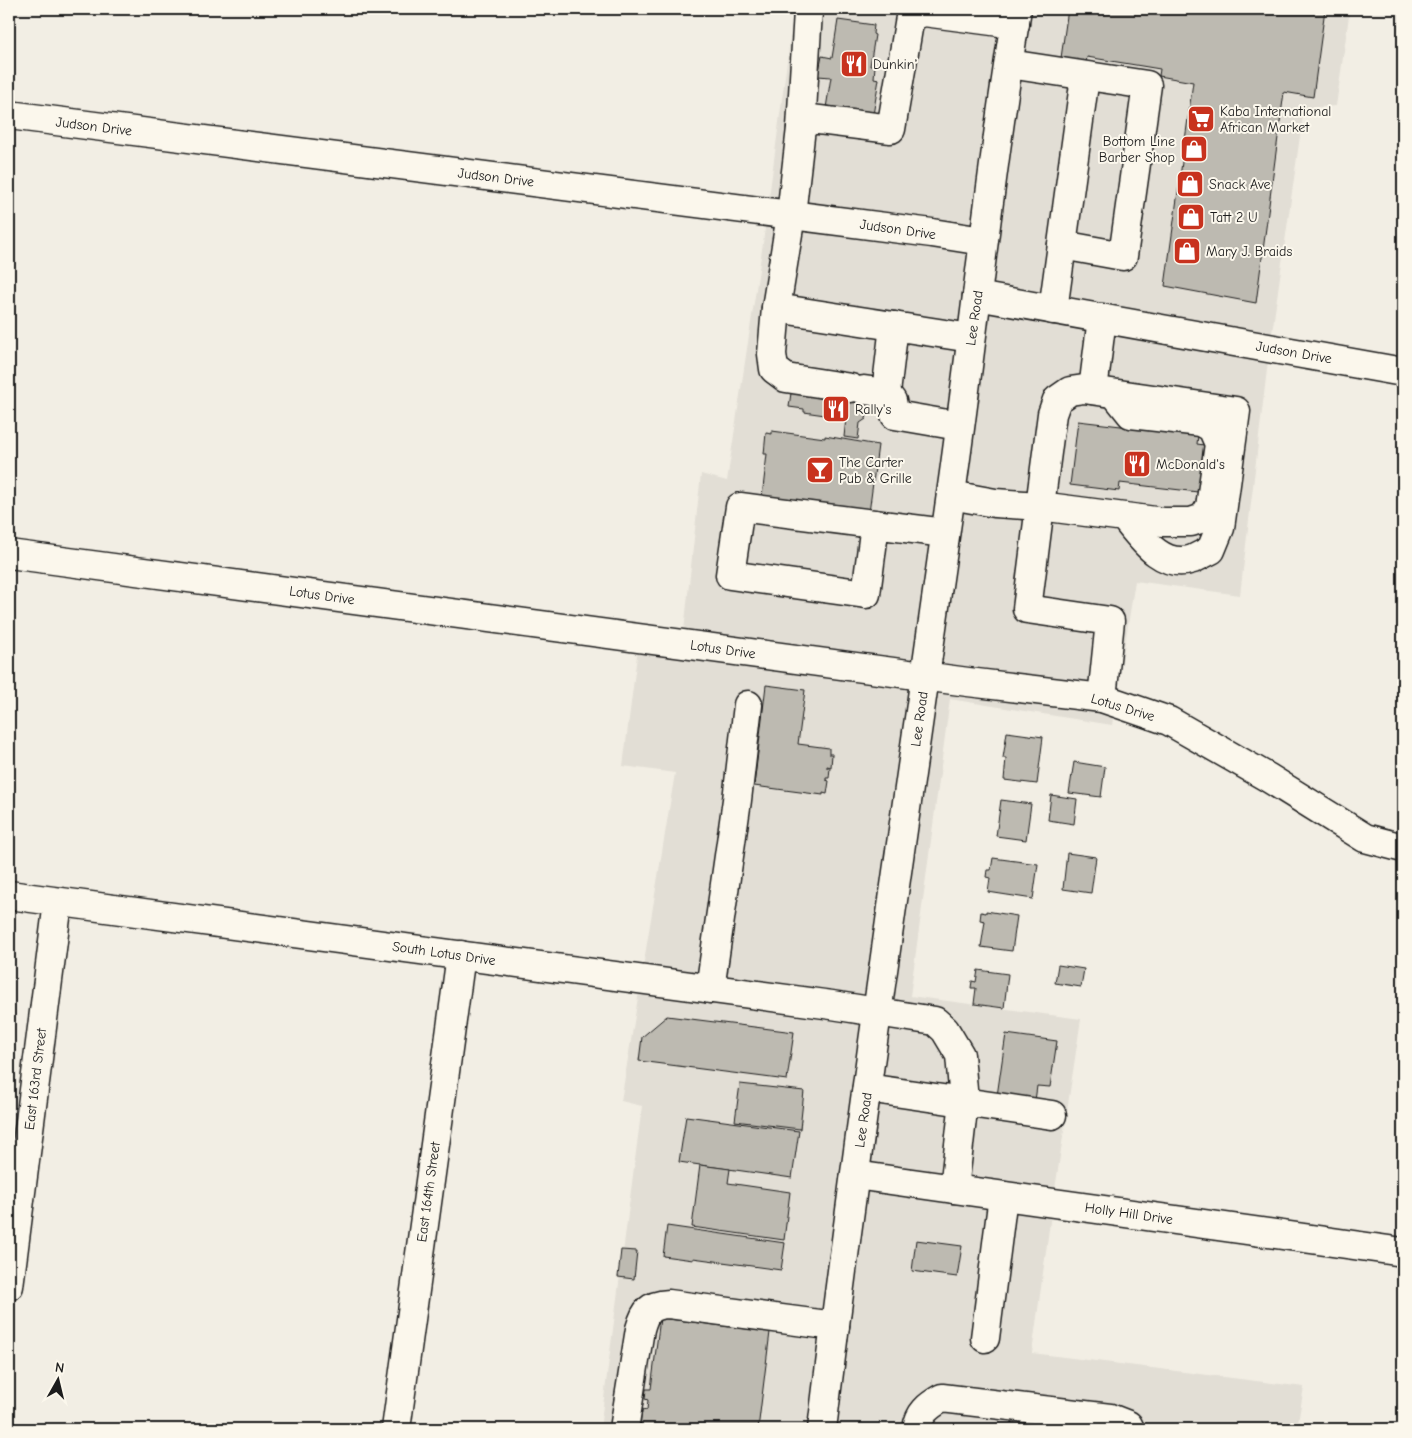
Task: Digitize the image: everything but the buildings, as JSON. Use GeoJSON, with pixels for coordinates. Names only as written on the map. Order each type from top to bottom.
{"type":"FeatureCollection","features":[{"type":"Feature","properties":{"kind":"street"},"geometry":{"type":"LineString","coordinates":[[810,9],[808,11],[801,128],[791,215],[776,308],[772,354],[774,369],[786,378],[867,390],[892,401],[895,415],[960,426]]}},
{"type":"Feature","properties":{"kind":"street"},"geometry":{"type":"LineString","coordinates":[[801,128],[811,119],[891,129],[910,17],[922,10],[1016,16]]}},
{"type":"Feature","properties":{"kind":"street","name":"Lee Road"},"geometry":{"type":"LineString","coordinates":[[822,1429],[855,1175],[951,495],[983,241],[1016,16]]}},
{"type":"Feature","properties":{"kind":"street"},"geometry":{"type":"LineString","coordinates":[[1009,64],[1147,85],[1123,256],[1062,245]]}},
{"type":"Feature","properties":{"kind":"street"},"geometry":{"type":"LineString","coordinates":[[1053,310],[1085,76]]}},
{"type":"Feature","properties":{"kind":"street","name":"Judson Drive"},"geometry":{"type":"LineString","coordinates":[[9,115],[983,241]]}},
{"type":"Feature","properties":{"kind":"street","name":"Judson Drive"},"geometry":{"type":"LineString","coordinates":[[977,296],[1403,372]]}},
{"type":"Feature","properties":{"kind":"street"},"geometry":{"type":"LineString","coordinates":[[776,308],[972,338]]}},
{"type":"Feature","properties":{"kind":"street"},"geometry":{"type":"LineString","coordinates":[[951,495],[995,503],[1040,506],[1124,518],[1182,523],[1203,518],[1210,507],[1219,444],[1212,428],[1201,422],[1131,414],[1104,392],[1102,318]]}},
{"type":"Feature","properties":{"kind":"street"},"geometry":{"type":"LineString","coordinates":[[867,390],[894,326]]}},
{"type":"Feature","properties":{"kind":"street"},"geometry":{"type":"LineString","coordinates":[[1102,698],[1110,621],[1027,609],[1052,414],[1057,400],[1070,391],[1084,389],[1236,412],[1220,528],[1211,550],[1191,559],[1172,561],[1156,553],[1124,518]]}},
{"type":"Feature","properties":{"kind":"street"},"geometry":{"type":"LineString","coordinates":[[875,524],[866,594],[730,575],[740,507],[875,524],[945,533]]}},
{"type":"Feature","properties":{"kind":"street","name":"Lotus Drive"},"geometry":{"type":"LineString","coordinates":[[9,554],[1102,698],[1168,721],[1267,778],[1365,838],[1403,848]]}},
{"type":"Feature","properties":{"kind":"street"},"geometry":{"type":"LineString","coordinates":[[710,989],[737,800],[748,704]]}},
{"type":"Feature","properties":{"kind":"street","name":"South Lotus Drive"},"geometry":{"type":"LineString","coordinates":[[9,895],[935,1021],[945,1030],[960,1055],[964,1101],[954,1189]]}},
{"type":"Feature","properties":{"kind":"street","name":"East 163rd Street"},"geometry":{"type":"LineString","coordinates":[[9,1286],[58,902]]}},
{"type":"Feature","properties":{"kind":"street","name":"East 164th Street"},"geometry":{"type":"LineString","coordinates":[[396,1429],[461,955]]}},
{"type":"Feature","properties":{"kind":"street"},"geometry":{"type":"LineString","coordinates":[[868,1088],[1052,1115]]}},
{"type":"Feature","properties":{"kind":"street","name":"Holly Hill Drive"},"geometry":{"type":"LineString","coordinates":[[855,1175],[1403,1252]]}},
{"type":"Feature","properties":{"kind":"street"},"geometry":{"type":"LineString","coordinates":[[985,1338],[1003,1196]]}},
{"type":"Feature","properties":{"kind":"street"},"geometry":{"type":"LineString","coordinates":[[624,1429],[640,1329],[644,1316],[658,1304],[835,1326]]}},
{"type":"Feature","properties":{"kind":"street"},"geometry":{"type":"LineString","coordinates":[[917,1429],[918,1420],[926,1408],[942,1398],[1110,1418],[1128,1425],[1130,1429]]}},
{"type":"Feature","properties":{"kind":"shaded area"},"geometry":{"type":"Polygon","coordinates":[[[794,9],[1350,9],[1336,106],[1304,108],[1268,361],[1240,595],[1135,581],[1112,725],[950,699],[910,996],[1081,1019],[1032,1353],[1304,1387],[1297,1429],[600,1429],[642,1106],[621,1101],[675,773],[623,766],[641,624],[684,631],[701,474],[727,481],[763,243],[794,9]]]}},
{"type":"Feature","properties":{"kind":"place","name":"Dunkin'"},"geometry":{"type":"Point","coordinates":[854,64]}},
{"type":"Feature","properties":{"kind":"place","name":"Kaba International African Market"},"geometry":{"type":"Point","coordinates":[1201,119]}},
{"type":"Feature","properties":{"kind":"place","name":"Bottom Line Barber Shop"},"geometry":{"type":"Point","coordinates":[1194,149]}},
{"type":"Feature","properties":{"kind":"place","name":"Snack Ave"},"geometry":{"type":"Point","coordinates":[1190,184]}},
{"type":"Feature","properties":{"kind":"place","name":"Tatt 2 U"},"geometry":{"type":"Point","coordinates":[1191,217]}},
{"type":"Feature","properties":{"kind":"place","name":"Mary J. Braids"},"geometry":{"type":"Point","coordinates":[1187,251]}},
{"type":"Feature","properties":{"kind":"place","name":"Rally's"},"geometry":{"type":"Point","coordinates":[836,409]}},
{"type":"Feature","properties":{"kind":"place","name":"McDonald's"},"geometry":{"type":"Point","coordinates":[1137,464]}},
{"type":"Feature","properties":{"kind":"place","name":"The Carter Pub & Grille"},"geometry":{"type":"Point","coordinates":[820,470]}}]}
